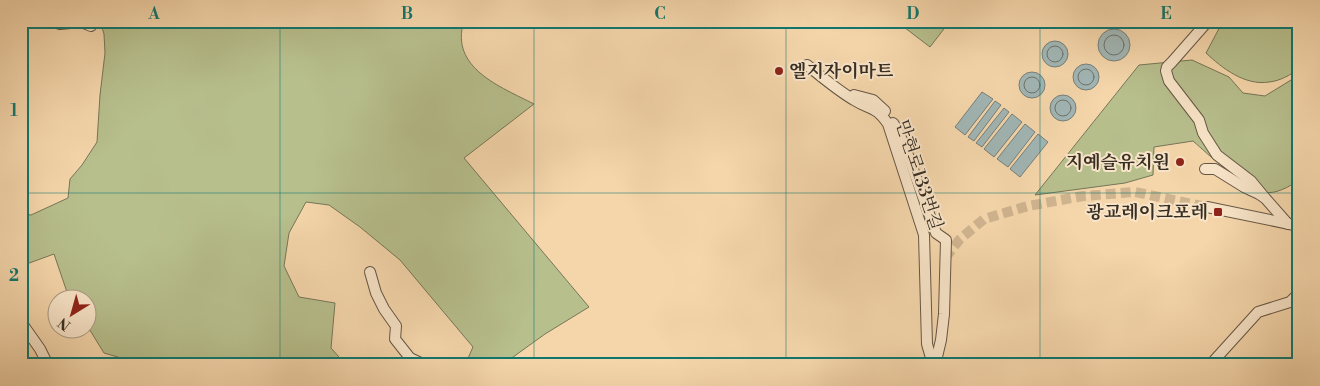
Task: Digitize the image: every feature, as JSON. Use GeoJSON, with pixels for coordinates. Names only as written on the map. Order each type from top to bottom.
{"type":"FeatureCollection","features":[{"type":"Feature","properties":{"kind":"street"},"geometry":{"type":"LineString","coordinates":[[51,21],[60,24],[81,22],[91,26]]}},
{"type":"Feature","properties":{"kind":"street"},"geometry":{"type":"LineString","coordinates":[[1208,21],[1167,67],[1166,71],[1170,81],[1199,120],[1203,133],[1216,155],[1251,182],[1288,224]]}},
{"type":"Feature","properties":{"kind":"street","name":"만현로133번길"},"geometry":{"type":"LineString","coordinates":[[807,65],[858,103],[876,110],[888,124],[924,235],[927,344],[934,365]]}},
{"type":"Feature","properties":{"kind":"street"},"geometry":{"type":"LineString","coordinates":[[843,92],[873,100],[884,110],[898,131],[936,233],[946,240],[944,314],[941,340],[934,365]]}},
{"type":"Feature","properties":{"kind":"street"},"geometry":{"type":"LineString","coordinates":[[1205,169],[1216,169],[1265,198]]}},
{"type":"Feature","properties":{"kind":"street"},"geometry":{"type":"LineString","coordinates":[[1207,207],[1299,226]]}},
{"type":"Feature","properties":{"kind":"street"},"geometry":{"type":"LineString","coordinates":[[370,272],[376,294],[396,326],[395,339],[410,358],[425,365]]}},
{"type":"Feature","properties":{"kind":"street"},"geometry":{"type":"LineString","coordinates":[[1210,365],[1258,312],[1290,302],[1299,293]]}},
{"type":"Feature","properties":{"kind":"street"},"geometry":{"type":"LineString","coordinates":[[21,322],[48,365]]}},
{"type":"Feature","properties":{"kind":"green space"},"geometry":{"type":"Polygon","coordinates":[[[100,21],[464,21],[461,37],[464,51],[471,63],[493,83],[534,104],[464,158],[589,307],[545,334],[502,365],[465,365],[473,347],[400,260],[360,227],[329,205],[306,202],[289,233],[284,266],[299,297],[335,303],[331,348],[346,365],[145,365],[104,353],[95,338],[98,338],[98,288],[66,288],[54,254],[21,266],[21,214],[31,215],[68,198],[70,179],[97,142],[105,53],[104,34],[100,21]]]}},
{"type":"Feature","properties":{"kind":"green space"},"geometry":{"type":"Polygon","coordinates":[[[896,21],[950,21],[930,47],[896,21]]]}},
{"type":"Feature","properties":{"kind":"green space"},"geometry":{"type":"Polygon","coordinates":[[[1223,21],[1299,21],[1299,69],[1277,80],[1260,83],[1234,75],[1206,53],[1223,21]]]}},
{"type":"Feature","properties":{"kind":"green space"},"geometry":{"type":"Polygon","coordinates":[[[1192,60],[1229,77],[1243,93],[1265,96],[1299,74],[1299,180],[1277,191],[1263,192],[1236,177],[1193,141],[1154,147],[1153,175],[1125,183],[1035,195],[1139,65],[1192,60]]]}},
{"type":"Feature","properties":{"kind":"water"},"geometry":{"type":"Polygon","coordinates":[[[1114,29],[1125,34],[1130,45],[1125,56],[1114,61],[1103,56],[1098,45],[1103,34],[1114,29]]]}},
{"type":"Feature","properties":{"kind":"water"},"geometry":{"type":"Polygon","coordinates":[[[1055,41],[1065,44],[1068,54],[1065,64],[1055,67],[1045,64],[1042,54],[1045,44],[1055,41]]]}},
{"type":"Feature","properties":{"kind":"water"},"geometry":{"type":"Polygon","coordinates":[[[1086,64],[1096,67],[1099,77],[1096,87],[1086,90],[1076,87],[1073,77],[1076,67],[1086,64]]]}},
{"type":"Feature","properties":{"kind":"water"},"geometry":{"type":"Polygon","coordinates":[[[1032,72],[1042,75],[1045,85],[1042,95],[1032,98],[1022,95],[1019,85],[1022,75],[1032,72]]]}},
{"type":"Feature","properties":{"kind":"water"},"geometry":{"type":"Polygon","coordinates":[[[982,92],[993,99],[965,135],[955,127],[982,92]]]}},
{"type":"Feature","properties":{"kind":"water"},"geometry":{"type":"Polygon","coordinates":[[[1063,95],[1073,98],[1076,108],[1073,118],[1063,121],[1053,118],[1050,108],[1053,98],[1063,95]]]}},
{"type":"Feature","properties":{"kind":"water"},"geometry":{"type":"Polygon","coordinates":[[[995,101],[1001,105],[974,141],[968,137],[995,101]]]}},
{"type":"Feature","properties":{"kind":"water"},"geometry":{"type":"Polygon","coordinates":[[[1004,108],[1009,112],[982,147],[976,143],[1004,108]]]}},
{"type":"Feature","properties":{"kind":"water"},"geometry":{"type":"Polygon","coordinates":[[[1012,114],[1022,122],[994,157],[984,149],[1012,114]]]}},
{"type":"Feature","properties":{"kind":"water"},"geometry":{"type":"Polygon","coordinates":[[[1025,124],[1035,132],[1008,167],[997,159],[1025,124]]]}},
{"type":"Feature","properties":{"kind":"water"},"geometry":{"type":"Polygon","coordinates":[[[1038,134],[1048,142],[1020,177],[1010,169],[1038,134]]]}},
{"type":"Feature","properties":{"kind":"tunnel"},"geometry":{"type":"LineString","coordinates":[[945,258],[960,239],[984,219],[1028,206],[1083,196],[1135,192],[1207,207]]}},
{"type":"Feature","properties":{"kind":"place","name":"엘지자이마트"},"geometry":{"type":"Point","coordinates":[779,71]}},
{"type":"Feature","properties":{"kind":"place","name":"지예슬유치원"},"geometry":{"type":"Point","coordinates":[1180,162]}},
{"type":"Feature","properties":{"kind":"place","name":"광교레이크포레"},"geometry":{"type":"Point","coordinates":[1218,212]}}]}
